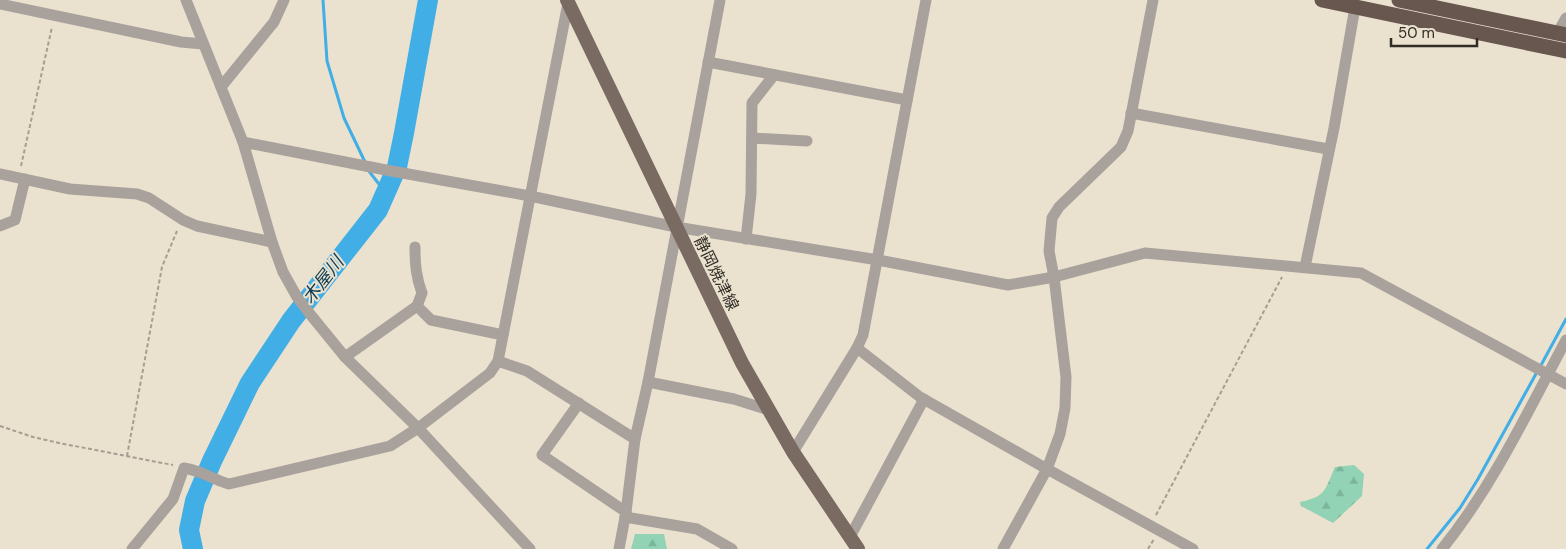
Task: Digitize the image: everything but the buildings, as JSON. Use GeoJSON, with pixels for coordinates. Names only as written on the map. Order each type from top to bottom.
{"type":"FeatureCollection","features":[{"type":"Feature","properties":{"kind":"highway"},"geometry":{"type":"LineString","coordinates":[[1322,0],[1566,51]]}},
{"type":"Feature","properties":{"kind":"highway"},"geometry":{"type":"LineString","coordinates":[[1399,0],[1562,34]]}},
{"type":"Feature","properties":{"kind":"main road","name":"静岡焼津線"},"geometry":{"type":"LineString","coordinates":[[567,2],[742,363],[793,452],[852,544]]}},
{"type":"Feature","properties":{"kind":"street"},"geometry":{"type":"LineString","coordinates":[[186,0],[243,142],[272,242],[283,272],[297,297],[345,357],[418,428],[530,549]]}},
{"type":"Feature","properties":{"kind":"street"},"geometry":{"type":"LineString","coordinates":[[221,87],[274,22],[284,0]]}},
{"type":"Feature","properties":{"kind":"street"},"geometry":{"type":"LineString","coordinates":[[619,549],[635,439],[648,382],[720,0]]}},
{"type":"Feature","properties":{"kind":"street"},"geometry":{"type":"LineString","coordinates":[[793,452],[857,348],[863,335],[926,0]]}},
{"type":"Feature","properties":{"kind":"street"},"geometry":{"type":"LineString","coordinates":[[1003,549],[1047,469],[1060,434],[1065,408],[1066,377],[1049,251],[1052,218],[1059,207],[1121,148],[1128,131],[1132,113],[1153,0]]}},
{"type":"Feature","properties":{"kind":"street"},"geometry":{"type":"LineString","coordinates":[[132,549],[173,499],[184,468],[198,470],[229,484],[390,446],[418,428],[490,373],[498,361],[567,2]]}},
{"type":"Feature","properties":{"kind":"street"},"geometry":{"type":"LineString","coordinates":[[0,4],[181,42],[203,44]]}},
{"type":"Feature","properties":{"kind":"street"},"geometry":{"type":"LineString","coordinates":[[1305,267],[1328,149],[1334,128],[1354,6]]}},
{"type":"Feature","properties":{"kind":"street"},"geometry":{"type":"LineString","coordinates":[[1562,34],[1566,18]]}},
{"type":"Feature","properties":{"kind":"street"},"geometry":{"type":"LineString","coordinates":[[708,62],[907,100]]}},
{"type":"Feature","properties":{"kind":"street"},"geometry":{"type":"LineString","coordinates":[[746,239],[751,194],[752,103],[774,75]]}},
{"type":"Feature","properties":{"kind":"street"},"geometry":{"type":"LineString","coordinates":[[1132,113],[1328,149]]}},
{"type":"Feature","properties":{"kind":"street"},"geometry":{"type":"LineString","coordinates":[[752,138],[807,141]]}},
{"type":"Feature","properties":{"kind":"street"},"geometry":{"type":"LineString","coordinates":[[243,142],[371,168],[530,196],[676,227],[878,260],[1008,285],[1054,277],[1145,253],[1305,267],[1361,274],[1566,384]]}},
{"type":"Feature","properties":{"kind":"street"},"geometry":{"type":"LineString","coordinates":[[0,174],[70,189],[137,194],[149,198],[183,220],[197,226],[272,242]]}},
{"type":"Feature","properties":{"kind":"street"},"geometry":{"type":"LineString","coordinates":[[0,226],[14,220],[22,178]]}},
{"type":"Feature","properties":{"kind":"street"},"geometry":{"type":"LineString","coordinates":[[345,357],[417,306],[422,293],[416,279],[414,265],[415,247]]}},
{"type":"Feature","properties":{"kind":"street"},"geometry":{"type":"LineString","coordinates":[[417,306],[431,320],[503,335]]}},
{"type":"Feature","properties":{"kind":"street"},"geometry":{"type":"LineString","coordinates":[[1442,549],[1484,492],[1566,340]]}},
{"type":"Feature","properties":{"kind":"street"},"geometry":{"type":"LineString","coordinates":[[857,348],[924,399],[1193,549]]}},
{"type":"Feature","properties":{"kind":"street"},"geometry":{"type":"LineString","coordinates":[[498,361],[527,371],[635,439]]}},
{"type":"Feature","properties":{"kind":"street"},"geometry":{"type":"LineString","coordinates":[[648,382],[734,399],[769,410]]}},
{"type":"Feature","properties":{"kind":"street"},"geometry":{"type":"LineString","coordinates":[[852,544],[924,399]]}},
{"type":"Feature","properties":{"kind":"street"},"geometry":{"type":"LineString","coordinates":[[579,403],[542,455],[625,514],[697,529],[732,549]]}},
{"type":"Feature","properties":{"kind":"path"},"geometry":{"type":"LineString","coordinates":[[22,178],[54,16]]}},
{"type":"Feature","properties":{"kind":"path"},"geometry":{"type":"LineString","coordinates":[[127,456],[162,267],[183,220]]}},
{"type":"Feature","properties":{"kind":"path"},"geometry":{"type":"LineString","coordinates":[[1150,526],[1288,266]]}},
{"type":"Feature","properties":{"kind":"path"},"geometry":{"type":"LineString","coordinates":[[0,426],[33,437],[184,468]]}},
{"type":"Feature","properties":{"kind":"green space"},"geometry":{"type":"Polygon","coordinates":[[[1354,465],[1364,474],[1362,496],[1333,523],[1301,506],[1300,502],[1320,495],[1324,491],[1335,467],[1354,465]]]}},
{"type":"Feature","properties":{"kind":"green space"},"geometry":{"type":"Polygon","coordinates":[[[635,534],[664,534],[667,549],[631,549],[635,534]]]}},
{"type":"Feature","properties":{"kind":"waterway"},"geometry":{"type":"LineString","coordinates":[[323,0],[327,61],[344,118],[365,162]]}},
{"type":"Feature","properties":{"kind":"waterway","name":"木屋川"},"geometry":{"type":"LineString","coordinates":[[193,549],[189,530],[195,501],[250,383],[291,321],[378,210],[397,167],[428,0]]}},
{"type":"Feature","properties":{"kind":"waterway"},"geometry":{"type":"LineString","coordinates":[[368,170],[386,193]]}},
{"type":"Feature","properties":{"kind":"waterway"},"geometry":{"type":"LineString","coordinates":[[1540,367],[1566,319]]}},
{"type":"Feature","properties":{"kind":"waterway"},"geometry":{"type":"LineString","coordinates":[[1427,549],[1460,508],[1537,372]]}}]}
